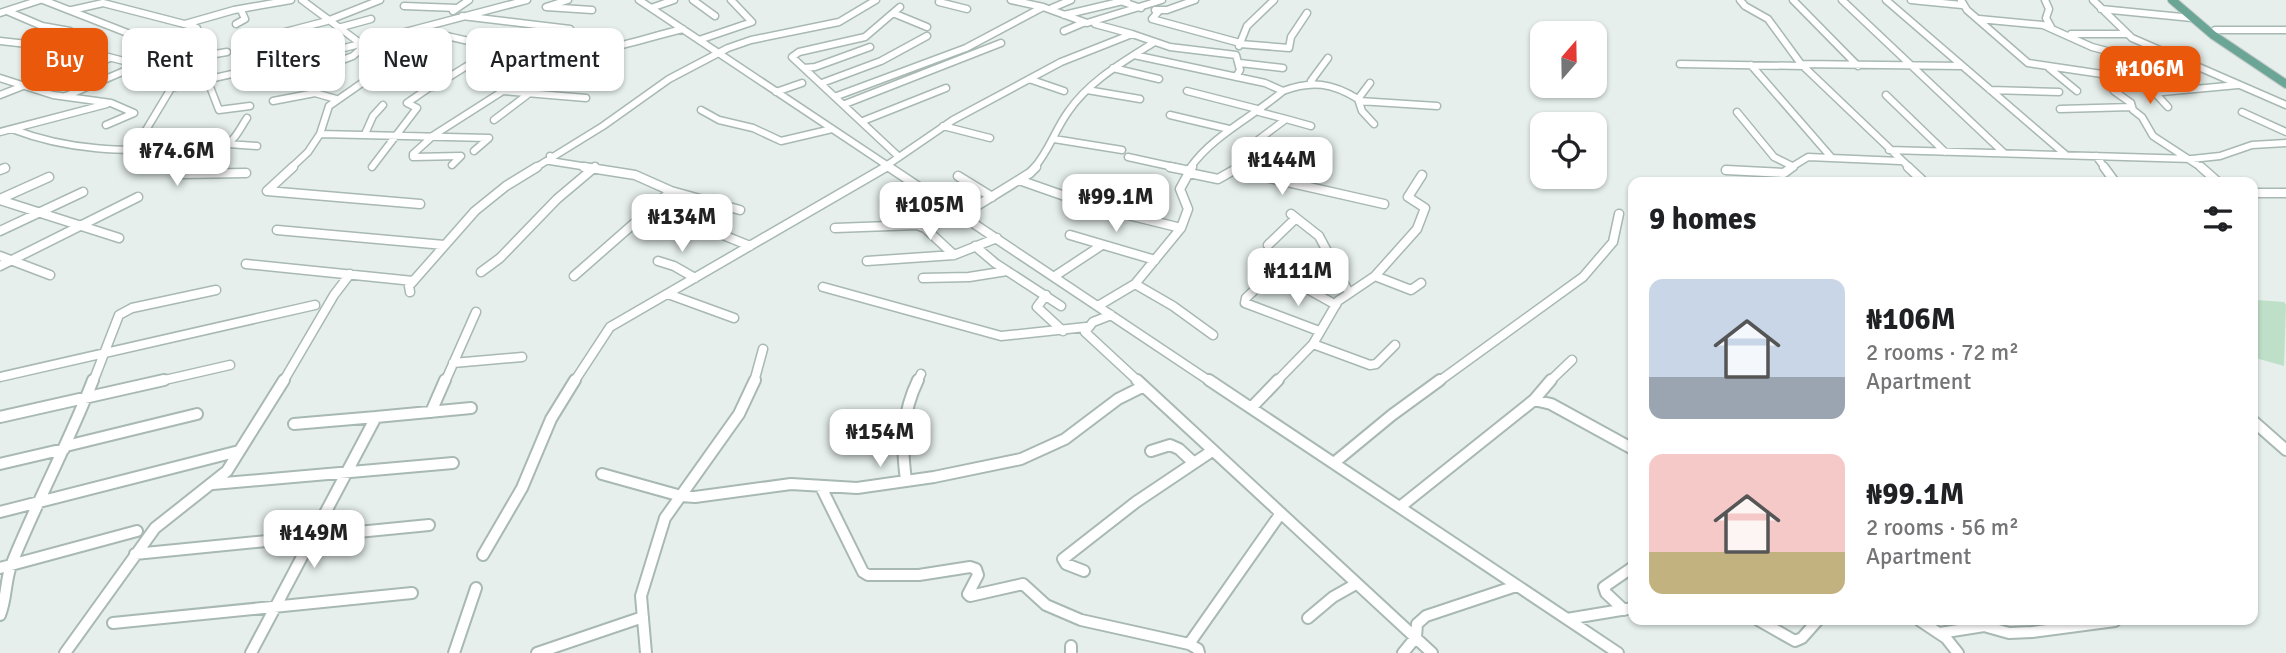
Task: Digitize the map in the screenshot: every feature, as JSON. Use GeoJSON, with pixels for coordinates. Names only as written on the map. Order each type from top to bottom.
{"type":"FeatureCollection","features":[{"type":"Feature","properties":{"kind":"main road"},"geometry":{"type":"LineString","coordinates":[[2172,0],[2192,18],[2286,81]]}},
{"type":"Feature","properties":{"kind":"main road"},"geometry":{"type":"LineString","coordinates":[[2179,0],[2215,30],[2286,81]]}},
{"type":"Feature","properties":{"kind":"street"},"geometry":{"type":"LineString","coordinates":[[4,12],[41,0],[122,30]]}},
{"type":"Feature","properties":{"kind":"street"},"geometry":{"type":"LineString","coordinates":[[185,24],[291,0]]}},
{"type":"Feature","properties":{"kind":"street"},"geometry":{"type":"LineString","coordinates":[[298,28],[380,0]]}},
{"type":"Feature","properties":{"kind":"street"},"geometry":{"type":"LineString","coordinates":[[446,20],[469,0]]}},
{"type":"Feature","properties":{"kind":"street"},"geometry":{"type":"LineString","coordinates":[[426,28],[446,20],[527,0]]}},
{"type":"Feature","properties":{"kind":"street"},"geometry":{"type":"LineString","coordinates":[[568,0],[546,7],[592,10]]}},
{"type":"Feature","properties":{"kind":"street"},"geometry":{"type":"LineString","coordinates":[[639,0],[1618,653]]}},
{"type":"Feature","properties":{"kind":"street"},"geometry":{"type":"LineString","coordinates":[[651,8],[674,0]]}},
{"type":"Feature","properties":{"kind":"street"},"geometry":{"type":"LineString","coordinates":[[693,0],[715,16]]}},
{"type":"Feature","properties":{"kind":"street"},"geometry":{"type":"LineString","coordinates":[[699,40],[752,22],[731,0]]}},
{"type":"Feature","properties":{"kind":"street"},"geometry":{"type":"LineString","coordinates":[[410,292],[408,288],[413,281],[475,211],[550,156],[603,125],[669,79],[716,53],[751,40],[839,22],[876,0]]}},
{"type":"Feature","properties":{"kind":"street"},"geometry":{"type":"LineString","coordinates":[[930,0],[967,9]]}},
{"type":"Feature","properties":{"kind":"street"},"geometry":{"type":"LineString","coordinates":[[1011,0],[1052,8],[1085,23],[1116,28],[1153,43],[1178,49],[1236,55]]}},
{"type":"Feature","properties":{"kind":"street"},"geometry":{"type":"LineString","coordinates":[[1052,8],[1071,0]]}},
{"type":"Feature","properties":{"kind":"street"},"geometry":{"type":"LineString","coordinates":[[1064,31],[1162,0]]}},
{"type":"Feature","properties":{"kind":"street"},"geometry":{"type":"LineString","coordinates":[[1064,15],[1125,1],[1141,8],[1159,11],[1195,0]]}},
{"type":"Feature","properties":{"kind":"street"},"geometry":{"type":"LineString","coordinates":[[1236,77],[1240,63],[1236,55],[1247,26],[1273,0]]}},
{"type":"Feature","properties":{"kind":"street"},"geometry":{"type":"LineString","coordinates":[[1740,0],[1745,6],[1768,19],[1802,65],[1918,177]]}},
{"type":"Feature","properties":{"kind":"street"},"geometry":{"type":"LineString","coordinates":[[1793,0],[1857,66]]}},
{"type":"Feature","properties":{"kind":"street"},"geometry":{"type":"LineString","coordinates":[[1842,0],[2004,153]]}},
{"type":"Feature","properties":{"kind":"street"},"geometry":{"type":"LineString","coordinates":[[1886,0],[2066,155]]}},
{"type":"Feature","properties":{"kind":"street"},"geometry":{"type":"LineString","coordinates":[[1911,0],[1962,3],[2028,64],[2102,74],[2111,87],[2131,103],[2153,136],[2192,159],[2212,177]]}},
{"type":"Feature","properties":{"kind":"street"},"geometry":{"type":"LineString","coordinates":[[2045,0],[2049,9],[2046,18],[2051,27]]}},
{"type":"Feature","properties":{"kind":"street"},"geometry":{"type":"LineString","coordinates":[[2093,0],[2126,34],[2286,105]]}},
{"type":"Feature","properties":{"kind":"street"},"geometry":{"type":"LineString","coordinates":[[304,1],[338,28],[371,19]]}},
{"type":"Feature","properties":{"kind":"street"},"geometry":{"type":"LineString","coordinates":[[72,10],[103,3],[197,28]]}},
{"type":"Feature","properties":{"kind":"street"},"geometry":{"type":"LineString","coordinates":[[404,6],[457,8]]}},
{"type":"Feature","properties":{"kind":"street"},"geometry":{"type":"LineString","coordinates":[[898,156],[837,96],[792,57],[794,54],[865,37],[900,7]]}},
{"type":"Feature","properties":{"kind":"street"},"geometry":{"type":"LineString","coordinates":[[837,96],[966,48],[1043,7]]}},
{"type":"Feature","properties":{"kind":"street"},"geometry":{"type":"LineString","coordinates":[[252,8],[263,17]]}},
{"type":"Feature","properties":{"kind":"street"},"geometry":{"type":"LineString","coordinates":[[2102,9],[2192,18]]}},
{"type":"Feature","properties":{"kind":"street"},"geometry":{"type":"LineString","coordinates":[[236,24],[245,19],[241,10]]}},
{"type":"Feature","properties":{"kind":"street"},"geometry":{"type":"LineString","coordinates":[[1159,11],[1152,19],[1163,24],[1240,43],[1289,48],[1291,37],[1307,13]]}},
{"type":"Feature","properties":{"kind":"street"},"geometry":{"type":"LineString","coordinates":[[4,12],[57,28]]}},
{"type":"Feature","properties":{"kind":"street"},"geometry":{"type":"LineString","coordinates":[[893,13],[927,27]]}},
{"type":"Feature","properties":{"kind":"street"},"geometry":{"type":"LineString","coordinates":[[462,16],[569,28]]}},
{"type":"Feature","properties":{"kind":"street"},"geometry":{"type":"LineString","coordinates":[[1979,19],[2051,27],[2094,49],[2107,51]]}},
{"type":"Feature","properties":{"kind":"street"},"geometry":{"type":"LineString","coordinates":[[624,43],[683,29]]}},
{"type":"Feature","properties":{"kind":"street"},"geometry":{"type":"LineString","coordinates":[[2215,30],[2286,30]]}},
{"type":"Feature","properties":{"kind":"street"},"geometry":{"type":"LineString","coordinates":[[483,555],[522,488],[551,419],[603,333],[888,164],[943,126],[1061,62],[1132,34]]}},
{"type":"Feature","properties":{"kind":"street"},"geometry":{"type":"LineString","coordinates":[[2069,34],[2126,34]]}},
{"type":"Feature","properties":{"kind":"street"},"geometry":{"type":"LineString","coordinates":[[822,83],[881,61],[927,36]]}},
{"type":"Feature","properties":{"kind":"street"},"geometry":{"type":"LineString","coordinates":[[0,41],[21,43]]}},
{"type":"Feature","properties":{"kind":"street"},"geometry":{"type":"LineString","coordinates":[[217,77],[359,43]]}},
{"type":"Feature","properties":{"kind":"street"},"geometry":{"type":"LineString","coordinates":[[845,104],[1001,43]]}},
{"type":"Feature","properties":{"kind":"street"},"geometry":{"type":"LineString","coordinates":[[962,215],[1019,180],[1045,156],[1065,114],[1087,90],[1113,68],[1153,43]]}},
{"type":"Feature","properties":{"kind":"street"},"geometry":{"type":"LineString","coordinates":[[804,68],[816,67],[870,47]]}},
{"type":"Feature","properties":{"kind":"street"},"geometry":{"type":"LineString","coordinates":[[217,54],[227,52]]}},
{"type":"Feature","properties":{"kind":"street"},"geometry":{"type":"LineString","coordinates":[[1134,55],[1279,87],[1283,91]]}},
{"type":"Feature","properties":{"kind":"street"},"geometry":{"type":"LineString","coordinates":[[108,57],[122,62]]}},
{"type":"Feature","properties":{"kind":"street"},"geometry":{"type":"LineString","coordinates":[[1311,81],[1328,58]]}},
{"type":"Feature","properties":{"kind":"street"},"geometry":{"type":"LineString","coordinates":[[1240,63],[1283,68]]}},
{"type":"Feature","properties":{"kind":"street"},"geometry":{"type":"LineString","coordinates":[[1680,64],[1962,66]]}},
{"type":"Feature","properties":{"kind":"street"},"geometry":{"type":"LineString","coordinates":[[1751,65],[1831,157]]}},
{"type":"Feature","properties":{"kind":"street"},"geometry":{"type":"LineString","coordinates":[[2048,67],[2077,91]]}},
{"type":"Feature","properties":{"kind":"street"},"geometry":{"type":"LineString","coordinates":[[1113,68],[1159,79]]}},
{"type":"Feature","properties":{"kind":"street"},"geometry":{"type":"LineString","coordinates":[[65,96],[122,72]]}},
{"type":"Feature","properties":{"kind":"street"},"geometry":{"type":"LineString","coordinates":[[2143,78],[2160,91],[2240,85]]}},
{"type":"Feature","properties":{"kind":"street"},"geometry":{"type":"LineString","coordinates":[[0,79],[21,85]]}},
{"type":"Feature","properties":{"kind":"street"},"geometry":{"type":"LineString","coordinates":[[1029,79],[1064,91]]}},
{"type":"Feature","properties":{"kind":"street"},"geometry":{"type":"LineString","coordinates":[[773,90],[791,80]]}},
{"type":"Feature","properties":{"kind":"street"},"geometry":{"type":"LineString","coordinates":[[1098,306],[1135,284],[1181,228],[1188,209],[1180,190],[1189,172],[1209,147],[1229,128],[1260,111],[1283,91],[1311,81],[1322,82],[1358,100],[1437,106]]}},
{"type":"Feature","properties":{"kind":"street"},"geometry":{"type":"LineString","coordinates":[[773,90],[802,83]]}},
{"type":"Feature","properties":{"kind":"street"},"geometry":{"type":"LineString","coordinates":[[1358,100],[1370,83]]}},
{"type":"Feature","properties":{"kind":"street"},"geometry":{"type":"LineString","coordinates":[[359,84],[336,99],[325,114],[320,134],[308,152],[267,191],[421,204]]}},
{"type":"Feature","properties":{"kind":"street"},"geometry":{"type":"LineString","coordinates":[[0,95],[21,87]]}},
{"type":"Feature","properties":{"kind":"street"},"geometry":{"type":"LineString","coordinates":[[863,121],[946,88]]}},
{"type":"Feature","properties":{"kind":"street"},"geometry":{"type":"LineString","coordinates":[[1087,90],[1140,99]]}},
{"type":"Feature","properties":{"kind":"street"},"geometry":{"type":"LineString","coordinates":[[1990,90],[2059,92]]}},
{"type":"Feature","properties":{"kind":"street"},"geometry":{"type":"LineString","coordinates":[[46,91],[111,103],[134,115],[106,125]]}},
{"type":"Feature","properties":{"kind":"street"},"geometry":{"type":"LineString","coordinates":[[126,151],[146,130],[168,91]]}},
{"type":"Feature","properties":{"kind":"street"},"geometry":{"type":"LineString","coordinates":[[212,91],[219,110],[250,106]]}},
{"type":"Feature","properties":{"kind":"street"},"geometry":{"type":"LineString","coordinates":[[372,167],[417,108],[407,103],[426,91]]}},
{"type":"Feature","properties":{"kind":"street"},"geometry":{"type":"LineString","coordinates":[[452,165],[461,156],[413,157],[413,154],[434,135],[503,91],[586,98]]}},
{"type":"Feature","properties":{"kind":"street"},"geometry":{"type":"LineString","coordinates":[[1187,91],[1311,126]]}},
{"type":"Feature","properties":{"kind":"street"},"geometry":{"type":"LineString","coordinates":[[2160,91],[2156,94],[2168,107]]}},
{"type":"Feature","properties":{"kind":"street"},"geometry":{"type":"LineString","coordinates":[[273,101],[315,93],[336,99]]}},
{"type":"Feature","properties":{"kind":"street"},"geometry":{"type":"LineString","coordinates":[[494,120],[527,95]]}},
{"type":"Feature","properties":{"kind":"street"},"geometry":{"type":"LineString","coordinates":[[1886,95],[1945,152]]}},
{"type":"Feature","properties":{"kind":"street"},"geometry":{"type":"LineString","coordinates":[[1358,100],[1362,111],[1374,124]]}},
{"type":"Feature","properties":{"kind":"street"},"geometry":{"type":"LineString","coordinates":[[0,132],[111,103]]}},
{"type":"Feature","properties":{"kind":"street"},"geometry":{"type":"LineString","coordinates":[[365,134],[373,116],[383,105]]}},
{"type":"Feature","properties":{"kind":"street"},"geometry":{"type":"LineString","coordinates":[[2060,109],[2133,107]]}},
{"type":"Feature","properties":{"kind":"street"},"geometry":{"type":"LineString","coordinates":[[701,110],[719,120],[753,128],[781,141],[832,130]]}},
{"type":"Feature","properties":{"kind":"street"},"geometry":{"type":"LineString","coordinates":[[1737,112],[1774,157],[1794,167]]}},
{"type":"Feature","properties":{"kind":"street"},"geometry":{"type":"LineString","coordinates":[[2242,112],[2286,132]]}},
{"type":"Feature","properties":{"kind":"street"},"geometry":{"type":"LineString","coordinates":[[1170,115],[1229,128]]}},
{"type":"Feature","properties":{"kind":"street"},"geometry":{"type":"LineString","coordinates":[[228,144],[247,118]]}},
{"type":"Feature","properties":{"kind":"street"},"geometry":{"type":"LineString","coordinates":[[1286,119],[1258,140],[1324,160]]}},
{"type":"Feature","properties":{"kind":"street"},"geometry":{"type":"LineString","coordinates":[[943,126],[990,138]]}},
{"type":"Feature","properties":{"kind":"street"},"geometry":{"type":"LineString","coordinates":[[12,129],[48,143],[101,151],[228,144],[257,146]]}},
{"type":"Feature","properties":{"kind":"street"},"geometry":{"type":"LineString","coordinates":[[320,134],[489,138],[474,150]]}},
{"type":"Feature","properties":{"kind":"street"},"geometry":{"type":"LineString","coordinates":[[1054,139],[1125,153],[1218,179],[1234,170],[1384,204]]}},
{"type":"Feature","properties":{"kind":"street"},"geometry":{"type":"LineString","coordinates":[[1889,150],[2192,159],[2220,156],[2252,145],[2286,144]]}},
{"type":"Feature","properties":{"kind":"street"},"geometry":{"type":"LineString","coordinates":[[207,146],[180,174],[246,173]]}},
{"type":"Feature","properties":{"kind":"street"},"geometry":{"type":"LineString","coordinates":[[550,156],[550,161],[635,175],[671,191],[740,211]]}},
{"type":"Feature","properties":{"kind":"street"},"geometry":{"type":"LineString","coordinates":[[2096,156],[2111,177]]}},
{"type":"Feature","properties":{"kind":"street"},"geometry":{"type":"LineString","coordinates":[[1726,170],[1778,173],[1794,167],[1801,159],[1808,157],[1900,161]]}},
{"type":"Feature","properties":{"kind":"street"},"geometry":{"type":"LineString","coordinates":[[481,272],[500,258],[557,198],[595,167]]}},
{"type":"Feature","properties":{"kind":"street"},"geometry":{"type":"LineString","coordinates":[[1252,407],[1313,344],[1336,305],[1375,276],[1417,229],[1425,208],[1408,197],[1422,175]]}},
{"type":"Feature","properties":{"kind":"street"},"geometry":{"type":"LineString","coordinates":[[958,176],[992,197]]}},
{"type":"Feature","properties":{"kind":"street"},"geometry":{"type":"LineString","coordinates":[[0,199],[49,177]]}},
{"type":"Feature","properties":{"kind":"street"},"geometry":{"type":"LineString","coordinates":[[1019,180],[1096,207],[1181,228]]}},
{"type":"Feature","properties":{"kind":"street"},"geometry":{"type":"LineString","coordinates":[[574,276],[671,191]]}},
{"type":"Feature","properties":{"kind":"street"},"geometry":{"type":"LineString","coordinates":[[0,230],[83,192]]}},
{"type":"Feature","properties":{"kind":"street"},"geometry":{"type":"LineString","coordinates":[[2258,193],[2286,194]]}},
{"type":"Feature","properties":{"kind":"street"},"geometry":{"type":"LineString","coordinates":[[0,265],[138,197]]}},
{"type":"Feature","properties":{"kind":"street"},"geometry":{"type":"LineString","coordinates":[[0,199],[118,238]]}},
{"type":"Feature","properties":{"kind":"street"},"geometry":{"type":"LineString","coordinates":[[1335,462],[1392,415],[1583,277],[1610,251],[1618,233],[1619,214]]}},
{"type":"Feature","properties":{"kind":"street"},"geometry":{"type":"LineString","coordinates":[[1268,245],[1293,216],[1319,236],[1349,293]]}},
{"type":"Feature","properties":{"kind":"street"},"geometry":{"type":"LineString","coordinates":[[835,228],[917,225],[925,228],[954,255]]}},
{"type":"Feature","properties":{"kind":"street"},"geometry":{"type":"LineString","coordinates":[[277,230],[444,245]]}},
{"type":"Feature","properties":{"kind":"street"},"geometry":{"type":"LineString","coordinates":[[713,231],[750,246]]}},
{"type":"Feature","properties":{"kind":"street"},"geometry":{"type":"LineString","coordinates":[[1069,235],[1155,260]]}},
{"type":"Feature","properties":{"kind":"street"},"geometry":{"type":"LineString","coordinates":[[867,261],[954,255],[997,238]]}},
{"type":"Feature","properties":{"kind":"street"},"geometry":{"type":"LineString","coordinates":[[1055,276],[1102,245]]}},
{"type":"Feature","properties":{"kind":"street"},"geometry":{"type":"LineString","coordinates":[[975,246],[990,261],[1061,306]]}},
{"type":"Feature","properties":{"kind":"street"},"geometry":{"type":"LineString","coordinates":[[0,256],[50,275]]}},
{"type":"Feature","properties":{"kind":"street"},"geometry":{"type":"LineString","coordinates":[[658,261],[674,266],[695,278]]}},
{"type":"Feature","properties":{"kind":"street"},"geometry":{"type":"LineString","coordinates":[[246,264],[413,281]]}},
{"type":"Feature","properties":{"kind":"street"},"geometry":{"type":"LineString","coordinates":[[923,278],[969,277],[1007,271]]}},
{"type":"Feature","properties":{"kind":"street"},"geometry":{"type":"LineString","coordinates":[[65,653],[135,554],[167,517],[227,471],[334,295],[350,274]]}},
{"type":"Feature","properties":{"kind":"street"},"geometry":{"type":"LineString","coordinates":[[1375,276],[1411,290],[1421,283]]}},
{"type":"Feature","properties":{"kind":"street"},"geometry":{"type":"LineString","coordinates":[[1286,277],[1336,305]]}},
{"type":"Feature","properties":{"kind":"street"},"geometry":{"type":"LineString","coordinates":[[1266,279],[1246,298],[1245,303],[1319,331]]}},
{"type":"Feature","properties":{"kind":"street"},"geometry":{"type":"LineString","coordinates":[[1135,284],[1174,306],[1213,335]]}},
{"type":"Feature","properties":{"kind":"street"},"geometry":{"type":"LineString","coordinates":[[822,287],[992,334],[1023,335],[1063,331],[1086,327],[1111,316]]}},
{"type":"Feature","properties":{"kind":"street"},"geometry":{"type":"LineString","coordinates":[[0,615],[5,603],[5,567],[65,447],[117,318],[127,310],[216,290]]}},
{"type":"Feature","properties":{"kind":"street"},"geometry":{"type":"LineString","coordinates":[[668,294],[734,318]]}},
{"type":"Feature","properties":{"kind":"street"},"geometry":{"type":"LineString","coordinates":[[1046,295],[1037,303],[1037,307],[1063,331]]}},
{"type":"Feature","properties":{"kind":"street"},"geometry":{"type":"LineString","coordinates":[[0,377],[315,305]]}},
{"type":"Feature","properties":{"kind":"street"},"geometry":{"type":"LineString","coordinates":[[431,412],[476,312]]}},
{"type":"Feature","properties":{"kind":"street"},"geometry":{"type":"LineString","coordinates":[[1086,327],[1085,332],[1142,387],[1432,653]]}},
{"type":"Feature","properties":{"kind":"street"},"geometry":{"type":"LineString","coordinates":[[1313,344],[1370,365],[1376,364],[1395,345]]}},
{"type":"Feature","properties":{"kind":"street"},"geometry":{"type":"LineString","coordinates":[[646,653],[641,596],[665,518],[738,414],[758,374],[763,349]]}},
{"type":"Feature","properties":{"kind":"street"},"geometry":{"type":"LineString","coordinates":[[453,363],[522,357]]}},
{"type":"Feature","properties":{"kind":"street"},"geometry":{"type":"LineString","coordinates":[[1400,507],[1534,400],[1542,388],[1572,360]]}},
{"type":"Feature","properties":{"kind":"street"},"geometry":{"type":"LineString","coordinates":[[0,417],[230,365]]}},
{"type":"Feature","properties":{"kind":"street"},"geometry":{"type":"LineString","coordinates":[[906,480],[901,447],[902,422],[907,401],[921,374]]}},
{"type":"Feature","properties":{"kind":"street"},"geometry":{"type":"LineString","coordinates":[[602,474],[681,496],[716,496],[791,484],[857,488],[1021,459],[1065,439],[1118,399],[1142,387]]}},
{"type":"Feature","properties":{"kind":"street"},"geometry":{"type":"LineString","coordinates":[[1534,400],[1551,404],[1628,446]]}},
{"type":"Feature","properties":{"kind":"street"},"geometry":{"type":"LineString","coordinates":[[294,424],[471,408]]}},
{"type":"Feature","properties":{"kind":"street"},"geometry":{"type":"LineString","coordinates":[[0,464],[197,414]]}},
{"type":"Feature","properties":{"kind":"street"},"geometry":{"type":"LineString","coordinates":[[251,653],[376,417]]}},
{"type":"Feature","properties":{"kind":"street"},"geometry":{"type":"LineString","coordinates":[[2258,425],[2286,450]]}},
{"type":"Feature","properties":{"kind":"street"},"geometry":{"type":"LineString","coordinates":[[1151,450],[1162,444],[1174,445],[1194,463]]}},
{"type":"Feature","properties":{"kind":"street"},"geometry":{"type":"LineString","coordinates":[[0,512],[239,451]]}},
{"type":"Feature","properties":{"kind":"street"},"geometry":{"type":"LineString","coordinates":[[1084,571],[1066,564],[1063,559],[1136,502],[1212,451]]}},
{"type":"Feature","properties":{"kind":"street"},"geometry":{"type":"LineString","coordinates":[[211,484],[453,463]]}},
{"type":"Feature","properties":{"kind":"street"},"geometry":{"type":"LineString","coordinates":[[821,487],[863,572],[868,575],[919,575],[970,567],[976,569],[978,575],[968,594],[970,596],[1023,584],[1046,605],[1081,620],[1189,644],[1198,649],[1199,653]]}},
{"type":"Feature","properties":{"kind":"street"},"geometry":{"type":"LineString","coordinates":[[1189,644],[1281,513]]}},
{"type":"Feature","properties":{"kind":"street"},"geometry":{"type":"LineString","coordinates":[[135,554],[429,526]]}},
{"type":"Feature","properties":{"kind":"street"},"geometry":{"type":"LineString","coordinates":[[5,567],[137,531]]}},
{"type":"Feature","properties":{"kind":"street"},"geometry":{"type":"LineString","coordinates":[[1628,570],[1604,587],[1606,593],[1628,609]]}},
{"type":"Feature","properties":{"kind":"street"},"geometry":{"type":"LineString","coordinates":[[1308,618],[1333,597],[1356,584]]}},
{"type":"Feature","properties":{"kind":"street"},"geometry":{"type":"LineString","coordinates":[[1403,653],[1416,637],[1417,624],[1426,616],[1516,586]]}},
{"type":"Feature","properties":{"kind":"street"},"geometry":{"type":"LineString","coordinates":[[454,653],[476,588]]}},
{"type":"Feature","properties":{"kind":"street"},"geometry":{"type":"LineString","coordinates":[[113,623],[412,593]]}},
{"type":"Feature","properties":{"kind":"street"},"geometry":{"type":"LineString","coordinates":[[1567,619],[1628,609]]}},
{"type":"Feature","properties":{"kind":"street"},"geometry":{"type":"LineString","coordinates":[[537,653],[643,618]]}},
{"type":"Feature","properties":{"kind":"street"},"geometry":{"type":"LineString","coordinates":[[1767,625],[1795,641],[1802,638],[1814,625]]}},
{"type":"Feature","properties":{"kind":"street"},"geometry":{"type":"LineString","coordinates":[[1927,625],[1940,633],[1958,653]]}},
{"type":"Feature","properties":{"kind":"street"},"geometry":{"type":"LineString","coordinates":[[1940,633],[1980,625]]}},
{"type":"Feature","properties":{"kind":"street"},"geometry":{"type":"LineString","coordinates":[[1994,625],[2009,632],[2032,632],[2085,625]]}},
{"type":"Feature","properties":{"kind":"green space"},"geometry":{"type":"Polygon","coordinates":[[[2258,300],[2284,302],[2286,305],[2284,366],[2258,359],[2258,300]]]}}]}
